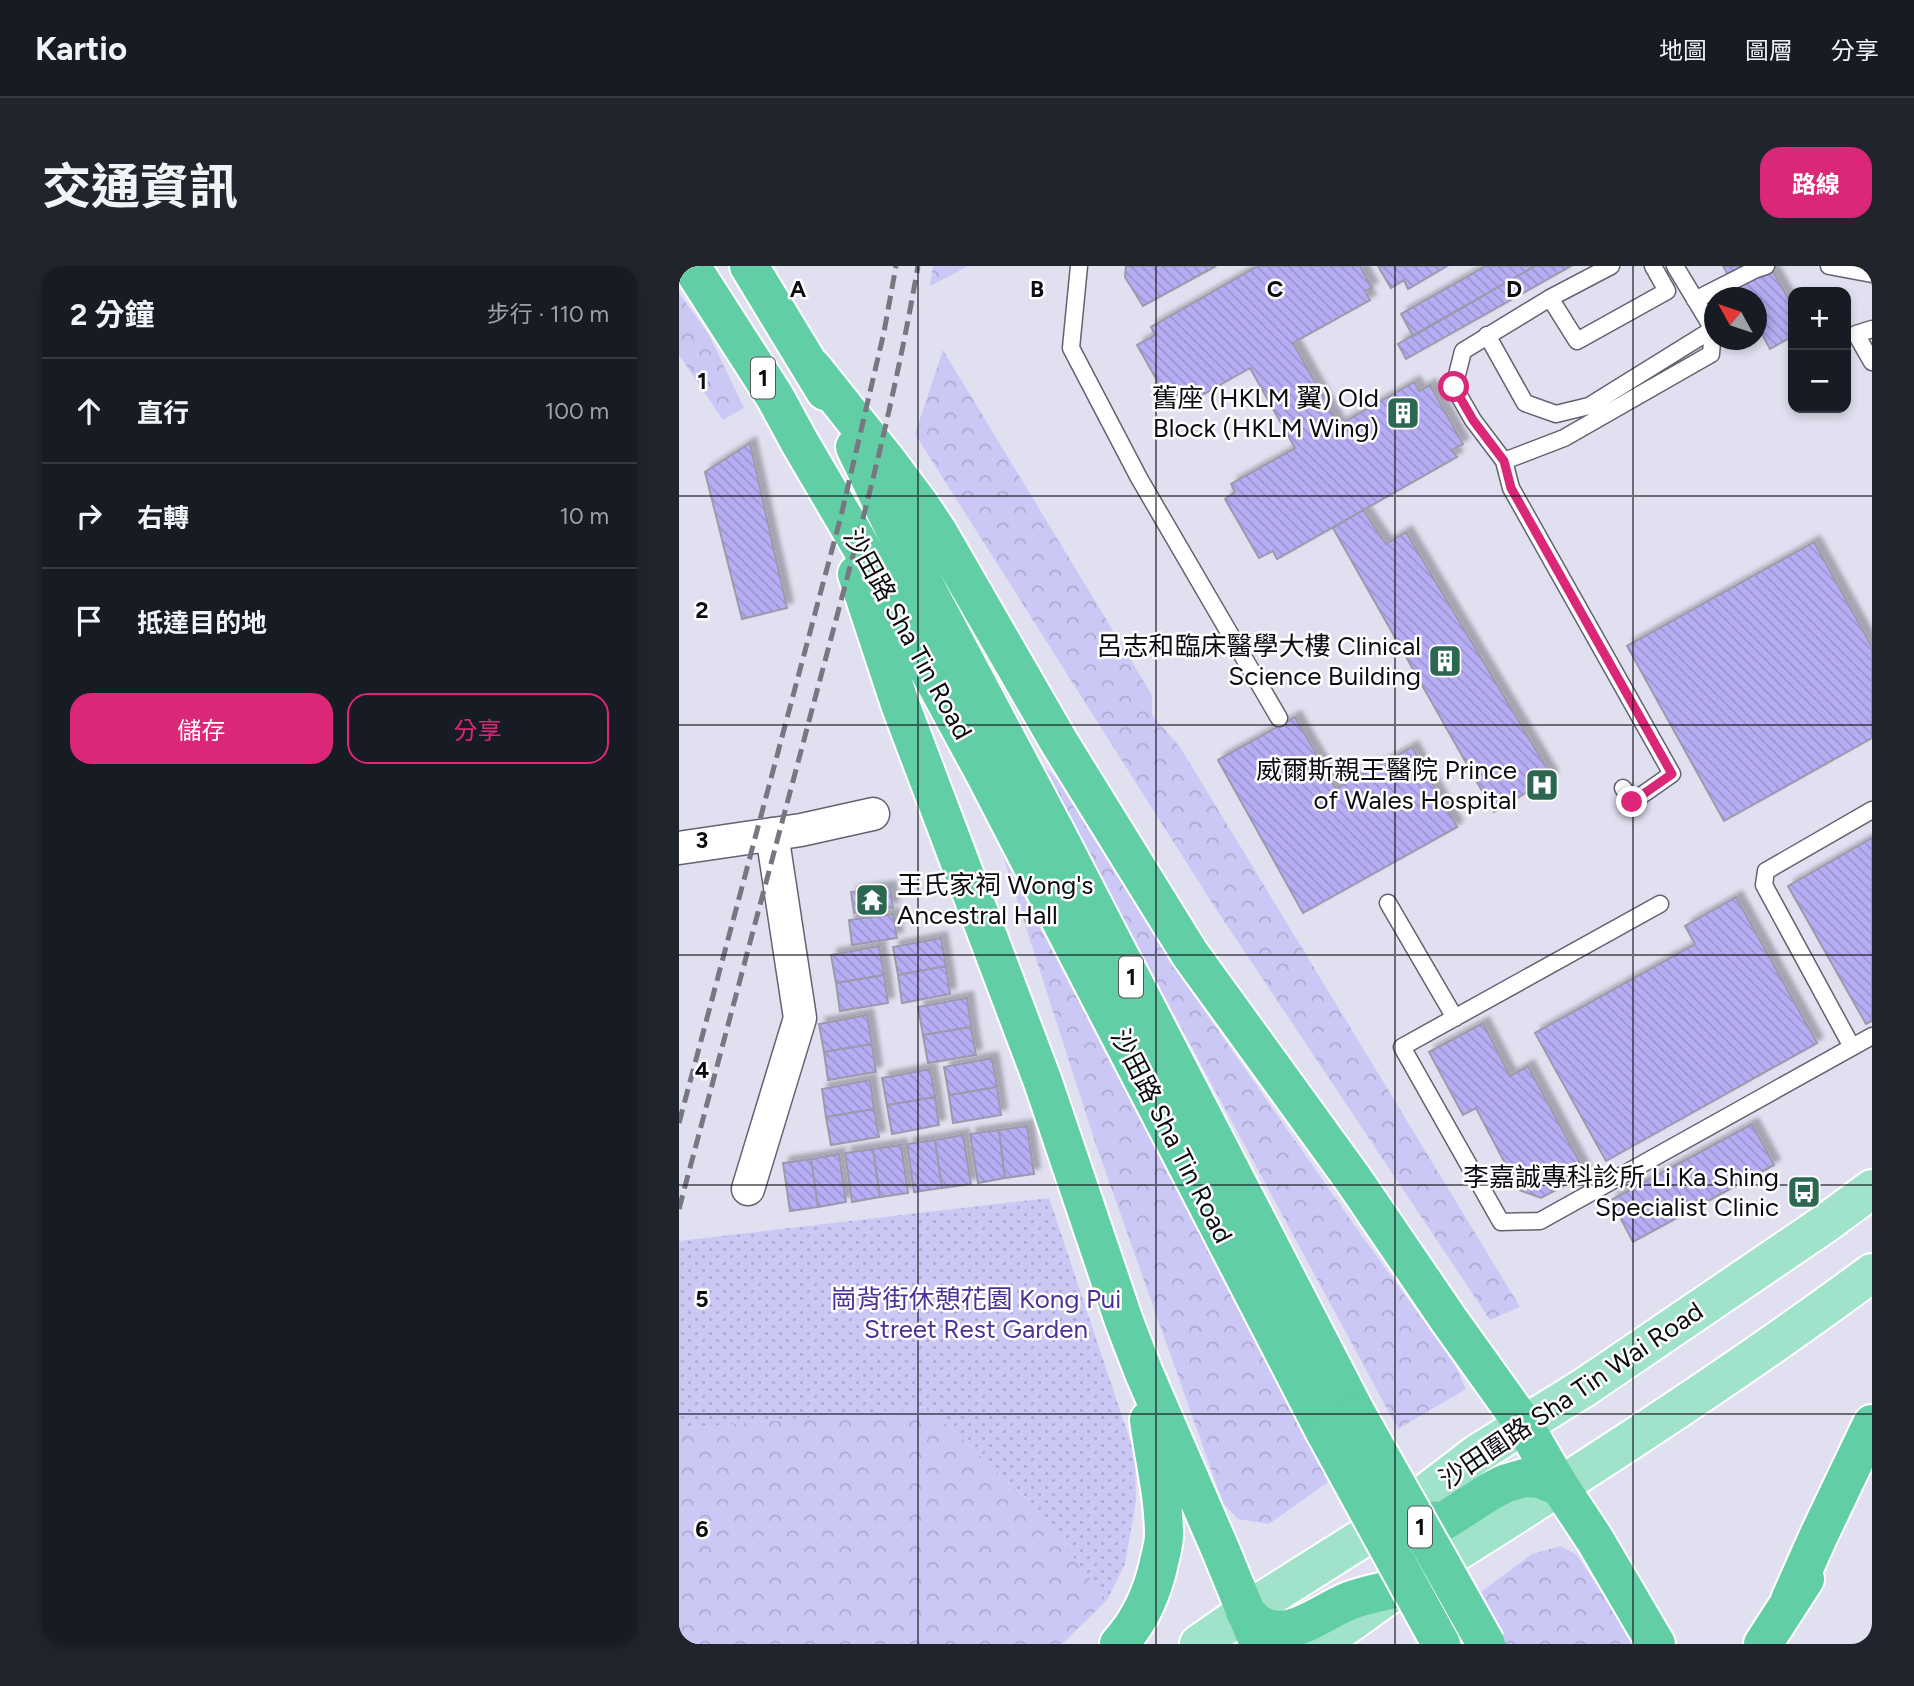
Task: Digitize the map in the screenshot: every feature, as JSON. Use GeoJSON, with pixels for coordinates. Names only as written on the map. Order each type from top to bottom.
{"type":"FeatureCollection","features":[{"type":"Feature","properties":{"kind":"highway","name":"沙田路 Sha Tin Road"},"geometry":{"type":"LineString","coordinates":[[691,266],[775,397],[871,564],[1340,1422],[1486,1644]]}},
{"type":"Feature","properties":{"kind":"highway","name":"沙田路 Sha Tin Road"},"geometry":{"type":"LineString","coordinates":[[749,266],[813,368],[866,467],[890,520],[1062,843],[1340,1422],[1441,1644]]}},
{"type":"Feature","properties":{"kind":"highway"},"geometry":{"type":"LineString","coordinates":[[813,368],[921,505],[1059,741],[1190,954],[1353,1178],[1524,1425],[1655,1644]]}},
{"type":"Feature","properties":{"kind":"highway"},"geometry":{"type":"LineString","coordinates":[[829,493],[848,542],[899,704],[1043,1082],[1123,1321],[1252,1628],[1258,1624],[1276,1630],[1296,1627],[1349,1601],[1398,1588]]}},
{"type":"Feature","properties":{"kind":"highway"},"geometry":{"type":"LineString","coordinates":[[1119,1644],[1144,1609],[1156,1577],[1164,1535],[1144,1373]]}},
{"type":"Feature","properties":{"kind":"highway"},"geometry":{"type":"LineString","coordinates":[[1790,1600],[1872,1424]]}},
{"type":"Feature","properties":{"kind":"highway"},"geometry":{"type":"LineString","coordinates":[[1391,1520],[1444,1521],[1489,1492],[1524,1478],[1540,1479],[1560,1487]]}},
{"type":"Feature","properties":{"kind":"highway"},"geometry":{"type":"LineString","coordinates":[[1763,1644],[1790,1600],[1872,1486]]}},
{"type":"Feature","properties":{"kind":"main road","name":"沙田圍路 Sha Tin Wai Road"},"geometry":{"type":"LineString","coordinates":[[1199,1644],[1252,1628],[1477,1454],[1596,1380],[1872,1189]]}},
{"type":"Feature","properties":{"kind":"main road"},"geometry":{"type":"LineString","coordinates":[[1318,1644],[1398,1588],[1650,1428],[1872,1273]]}},
{"type":"Feature","properties":{"kind":"street"},"geometry":{"type":"LineString","coordinates":[[679,848],[772,834],[873,814]]}},
{"type":"Feature","properties":{"kind":"street"},"geometry":{"type":"LineString","coordinates":[[748,1189],[800,1018],[772,834]]}},
{"type":"Feature","properties":{"kind":"lane"},"geometry":{"type":"LineString","coordinates":[[1079,266],[1070,348],[1139,478],[1279,718]]}},
{"type":"Feature","properties":{"kind":"lane"},"geometry":{"type":"LineString","coordinates":[[1611,266],[1551,298],[1463,351],[1454,387],[1473,420],[1504,461],[1511,488],[1672,774],[1632,802],[1623,788]]}},
{"type":"Feature","properties":{"kind":"lane"},"geometry":{"type":"LineString","coordinates":[[1551,298],[1577,341],[1667,291],[1653,266]]}},
{"type":"Feature","properties":{"kind":"lane"},"geometry":{"type":"LineString","coordinates":[[1675,266],[1704,315]]}},
{"type":"Feature","properties":{"kind":"lane"},"geometry":{"type":"LineString","coordinates":[[1695,300],[1766,266]]}},
{"type":"Feature","properties":{"kind":"lane"},"geometry":{"type":"LineString","coordinates":[[1829,266],[1872,274]]}},
{"type":"Feature","properties":{"kind":"lane"},"geometry":{"type":"LineString","coordinates":[[1872,329],[1856,334],[1872,362]]}},
{"type":"Feature","properties":{"kind":"lane"},"geometry":{"type":"LineString","coordinates":[[1487,335],[1525,403],[1556,414],[1588,406],[1704,335]]}},
{"type":"Feature","properties":{"kind":"lane"},"geometry":{"type":"LineString","coordinates":[[1504,461],[1564,439],[1711,354],[1711,350]]}},
{"type":"Feature","properties":{"kind":"lane"},"geometry":{"type":"LineString","coordinates":[[1852,1047],[1764,885],[1766,871],[1872,810]]}},
{"type":"Feature","properties":{"kind":"lane"},"geometry":{"type":"LineString","coordinates":[[1388,903],[1455,1018]]}},
{"type":"Feature","properties":{"kind":"lane"},"geometry":{"type":"LineString","coordinates":[[1660,904],[1402,1047],[1500,1223],[1540,1221],[1872,1036]]}},
{"type":"Feature","properties":{"kind":"green space"},"geometry":{"type":"Polygon","coordinates":[[[933,266],[968,266],[930,286],[933,266]]]}},
{"type":"Feature","properties":{"kind":"green space"},"geometry":{"type":"Polygon","coordinates":[[[679,293],[709,335],[744,408],[723,420],[679,355],[679,293]]]}},
{"type":"Feature","properties":{"kind":"green space"},"geometry":{"type":"Polygon","coordinates":[[[943,350],[1152,695],[1152,715],[1180,747],[1520,1307],[1490,1320],[1214,906],[915,434],[943,350]]]}},
{"type":"Feature","properties":{"kind":"green space"},"geometry":{"type":"Polygon","coordinates":[[[1035,757],[1056,778],[1180,976],[1454,1363],[1466,1389],[1398,1429],[1035,757]]]}},
{"type":"Feature","properties":{"kind":"green space"},"geometry":{"type":"Polygon","coordinates":[[[1003,856],[1328,1482],[1269,1524],[1238,1519],[1223,1503],[1096,1145],[1003,856]]]}},
{"type":"Feature","properties":{"kind":"green space","name":"崗背街休憩花園 Kong Pui Street Rest Garden"},"geometry":{"type":"Polygon","coordinates":[[[1049,1198],[1135,1455],[1136,1501],[1125,1564],[1107,1600],[1032,1504],[928,1407],[679,1429],[679,1241],[1049,1198]]]}},
{"type":"Feature","properties":{"kind":"green space"},"geometry":{"type":"Polygon","coordinates":[[[928,1407],[1032,1504],[1107,1600],[1062,1644],[679,1644],[679,1429],[928,1407]]]}},
{"type":"Feature","properties":{"kind":"green space"},"geometry":{"type":"Polygon","coordinates":[[[1561,1546],[1577,1555],[1635,1644],[1502,1644],[1488,1619],[1481,1592],[1532,1554],[1561,1546]]]}},
{"type":"Feature","properties":{"kind":"building"},"geometry":{"type":"Polygon","coordinates":[[[1126,266],[1216,266],[1143,306],[1125,277],[1126,266]]]}},
{"type":"Feature","properties":{"kind":"building","name":"舊座 (HKLM 翼) Old Block (HKLM Wing)"},"geometry":{"type":"Polygon","coordinates":[[[1258,266],[1360,266],[1372,288],[1365,291],[1370,300],[1293,343],[1339,425],[1414,382],[1419,391],[1430,385],[1463,444],[1452,450],[1457,457],[1277,559],[1273,551],[1259,558],[1225,499],[1235,492],[1231,484],[1295,448],[1250,368],[1190,402],[1184,391],[1168,400],[1137,345],[1155,335],[1151,327],[1258,266]]]}},
{"type":"Feature","properties":{"kind":"building"},"geometry":{"type":"Polygon","coordinates":[[[1378,266],[1447,266],[1408,289],[1404,280],[1391,288],[1378,266]]]}},
{"type":"Feature","properties":{"kind":"building"},"geometry":{"type":"Polygon","coordinates":[[[1486,266],[1535,266],[1413,336],[1401,314],[1486,266]]]}},
{"type":"Feature","properties":{"kind":"building"},"geometry":{"type":"Polygon","coordinates":[[[1535,266],[1571,266],[1406,359],[1398,344],[1535,266]]]}},
{"type":"Feature","properties":{"kind":"building"},"geometry":{"type":"Polygon","coordinates":[[[1723,266],[1770,266],[1788,298],[1788,339],[1770,349],[1767,343],[1767,287],[1735,287],[1723,266]]]}},
{"type":"Feature","properties":{"kind":"building"},"geometry":{"type":"Polygon","coordinates":[[[750,443],[787,608],[742,619],[705,472],[750,443]]]}},
{"type":"Feature","properties":{"kind":"building","name":"呂志和臨床醫學大樓 Clinical Science Building"},"geometry":{"type":"Polygon","coordinates":[[[1363,510],[1386,544],[1406,532],[1552,777],[1494,812],[1333,528],[1363,510]]]}},
{"type":"Feature","properties":{"kind":"building"},"geometry":{"type":"Polygon","coordinates":[[[1814,542],[1872,647],[1872,738],[1724,821],[1627,646],[1814,542]]]}},
{"type":"Feature","properties":{"kind":"building"},"geometry":{"type":"Polygon","coordinates":[[[1295,717],[1336,789],[1412,747],[1457,827],[1303,913],[1218,760],[1295,717]]]}},
{"type":"Feature","properties":{"kind":"building"},"geometry":{"type":"Polygon","coordinates":[[[1872,838],[1872,1021],[1866,1024],[1788,886],[1872,838]]]}},
{"type":"Feature","properties":{"kind":"building","name":"王氏家祠 Wong's Ancestral Hall"},"geometry":{"type":"Polygon","coordinates":[[[890,887],[893,908],[854,913],[851,892],[890,887]]]}},
{"type":"Feature","properties":{"kind":"building"},"geometry":{"type":"Polygon","coordinates":[[[1736,897],[1817,1043],[1606,1161],[1535,1033],[1695,944],[1685,926],[1736,897]]]}},
{"type":"Feature","properties":{"kind":"building"},"geometry":{"type":"Polygon","coordinates":[[[893,914],[897,938],[852,945],[849,920],[893,914]]]}},
{"type":"Feature","properties":{"kind":"building"},"geometry":{"type":"Polygon","coordinates":[[[941,938],[946,966],[898,975],[893,947],[941,938]]]}},
{"type":"Feature","properties":{"kind":"building"},"geometry":{"type":"Polygon","coordinates":[[[879,946],[884,975],[836,983],[831,955],[879,946]]]}},
{"type":"Feature","properties":{"kind":"building"},"geometry":{"type":"Polygon","coordinates":[[[946,966],[950,994],[902,1003],[898,975],[946,966]]]}},
{"type":"Feature","properties":{"kind":"building"},"geometry":{"type":"Polygon","coordinates":[[[884,975],[888,1003],[840,1011],[836,983],[884,975]]]}},
{"type":"Feature","properties":{"kind":"building"},"geometry":{"type":"Polygon","coordinates":[[[967,998],[971,1027],[923,1035],[918,1007],[967,998]]]}},
{"type":"Feature","properties":{"kind":"building"},"geometry":{"type":"Polygon","coordinates":[[[867,1015],[872,1044],[824,1052],[819,1024],[867,1015]]]}},
{"type":"Feature","properties":{"kind":"building"},"geometry":{"type":"Polygon","coordinates":[[[1483,1023],[1510,1076],[1528,1066],[1586,1174],[1541,1198],[1519,1190],[1476,1108],[1463,1115],[1429,1052],[1483,1023]]]}},
{"type":"Feature","properties":{"kind":"building"},"geometry":{"type":"Polygon","coordinates":[[[971,1027],[976,1055],[928,1063],[923,1035],[971,1027]]]}},
{"type":"Feature","properties":{"kind":"building"},"geometry":{"type":"Polygon","coordinates":[[[872,1044],[876,1072],[828,1080],[824,1052],[872,1044]]]}},
{"type":"Feature","properties":{"kind":"building"},"geometry":{"type":"Polygon","coordinates":[[[992,1058],[997,1087],[949,1095],[944,1067],[992,1058]]]}},
{"type":"Feature","properties":{"kind":"building"},"geometry":{"type":"Polygon","coordinates":[[[930,1069],[935,1097],[887,1105],[882,1078],[930,1069]]]}},
{"type":"Feature","properties":{"kind":"building"},"geometry":{"type":"Polygon","coordinates":[[[870,1080],[874,1109],[826,1117],[822,1089],[870,1080]]]}},
{"type":"Feature","properties":{"kind":"building"},"geometry":{"type":"Polygon","coordinates":[[[997,1087],[1001,1115],[953,1123],[949,1095],[997,1087]]]}},
{"type":"Feature","properties":{"kind":"building"},"geometry":{"type":"Polygon","coordinates":[[[935,1097],[939,1125],[892,1134],[887,1105],[935,1097]]]}},
{"type":"Feature","properties":{"kind":"building"},"geometry":{"type":"Polygon","coordinates":[[[874,1109],[879,1137],[831,1145],[826,1117],[874,1109]]]}},
{"type":"Feature","properties":{"kind":"building"},"geometry":{"type":"Polygon","coordinates":[[[1752,1124],[1774,1165],[1633,1242],[1611,1200],[1752,1124]]]}},
{"type":"Feature","properties":{"kind":"building"},"geometry":{"type":"Polygon","coordinates":[[[1027,1126],[1034,1174],[1005,1178],[999,1130],[1027,1126]]]}},
{"type":"Feature","properties":{"kind":"building"},"geometry":{"type":"Polygon","coordinates":[[[999,1130],[1005,1178],[978,1183],[970,1134],[999,1130]]]}},
{"type":"Feature","properties":{"kind":"building"},"geometry":{"type":"Polygon","coordinates":[[[963,1135],[971,1184],[942,1188],[935,1140],[963,1135]]]}},
{"type":"Feature","properties":{"kind":"building"},"geometry":{"type":"Polygon","coordinates":[[[935,1140],[942,1188],[914,1192],[907,1144],[935,1140]]]}},
{"type":"Feature","properties":{"kind":"building"},"geometry":{"type":"Polygon","coordinates":[[[901,1145],[908,1193],[880,1197],[873,1149],[901,1145]]]}},
{"type":"Feature","properties":{"kind":"building"},"geometry":{"type":"Polygon","coordinates":[[[873,1149],[880,1197],[852,1202],[845,1153],[873,1149]]]}},
{"type":"Feature","properties":{"kind":"building"},"geometry":{"type":"Polygon","coordinates":[[[839,1154],[846,1202],[818,1207],[811,1159],[839,1154]]]}},
{"type":"Feature","properties":{"kind":"building"},"geometry":{"type":"Polygon","coordinates":[[[811,1159],[818,1207],[790,1211],[783,1163],[811,1159]]]}},
{"type":"Feature","properties":{"kind":"railway"},"geometry":{"type":"LineString","coordinates":[[679,1123],[841,516],[884,332],[896,266]]}},
{"type":"Feature","properties":{"kind":"railway"},"geometry":{"type":"LineString","coordinates":[[679,1209],[870,490],[918,266]]}},
{"type":"Feature","properties":{"kind":"place","name":"舊座 (HKLM 翼) Old Block (HKLM Wing)"},"geometry":{"type":"Point","coordinates":[1403,413]}},
{"type":"Feature","properties":{"kind":"place","name":"呂志和臨床醫學大樓 Clinical Science Building"},"geometry":{"type":"Point","coordinates":[1445,661]}},
{"type":"Feature","properties":{"kind":"place","name":"威爾斯親王醫院 Prince of Wales Hospital"},"geometry":{"type":"Point","coordinates":[1542,785]}},
{"type":"Feature","properties":{"kind":"place","name":"王氏家祠 Wong's Ancestral Hall"},"geometry":{"type":"Point","coordinates":[872,900]}},
{"type":"Feature","properties":{"kind":"place","name":"李嘉誠專科診所 Li Ka Shing Specialist Clinic"},"geometry":{"type":"Point","coordinates":[1804,1192]}},
{"type":"Feature","properties":{"kind":"route"},"geometry":{"type":"LineString","coordinates":[[1454,387],[1473,420],[1504,461],[1511,488],[1672,774],[1632,802]]}}]}
